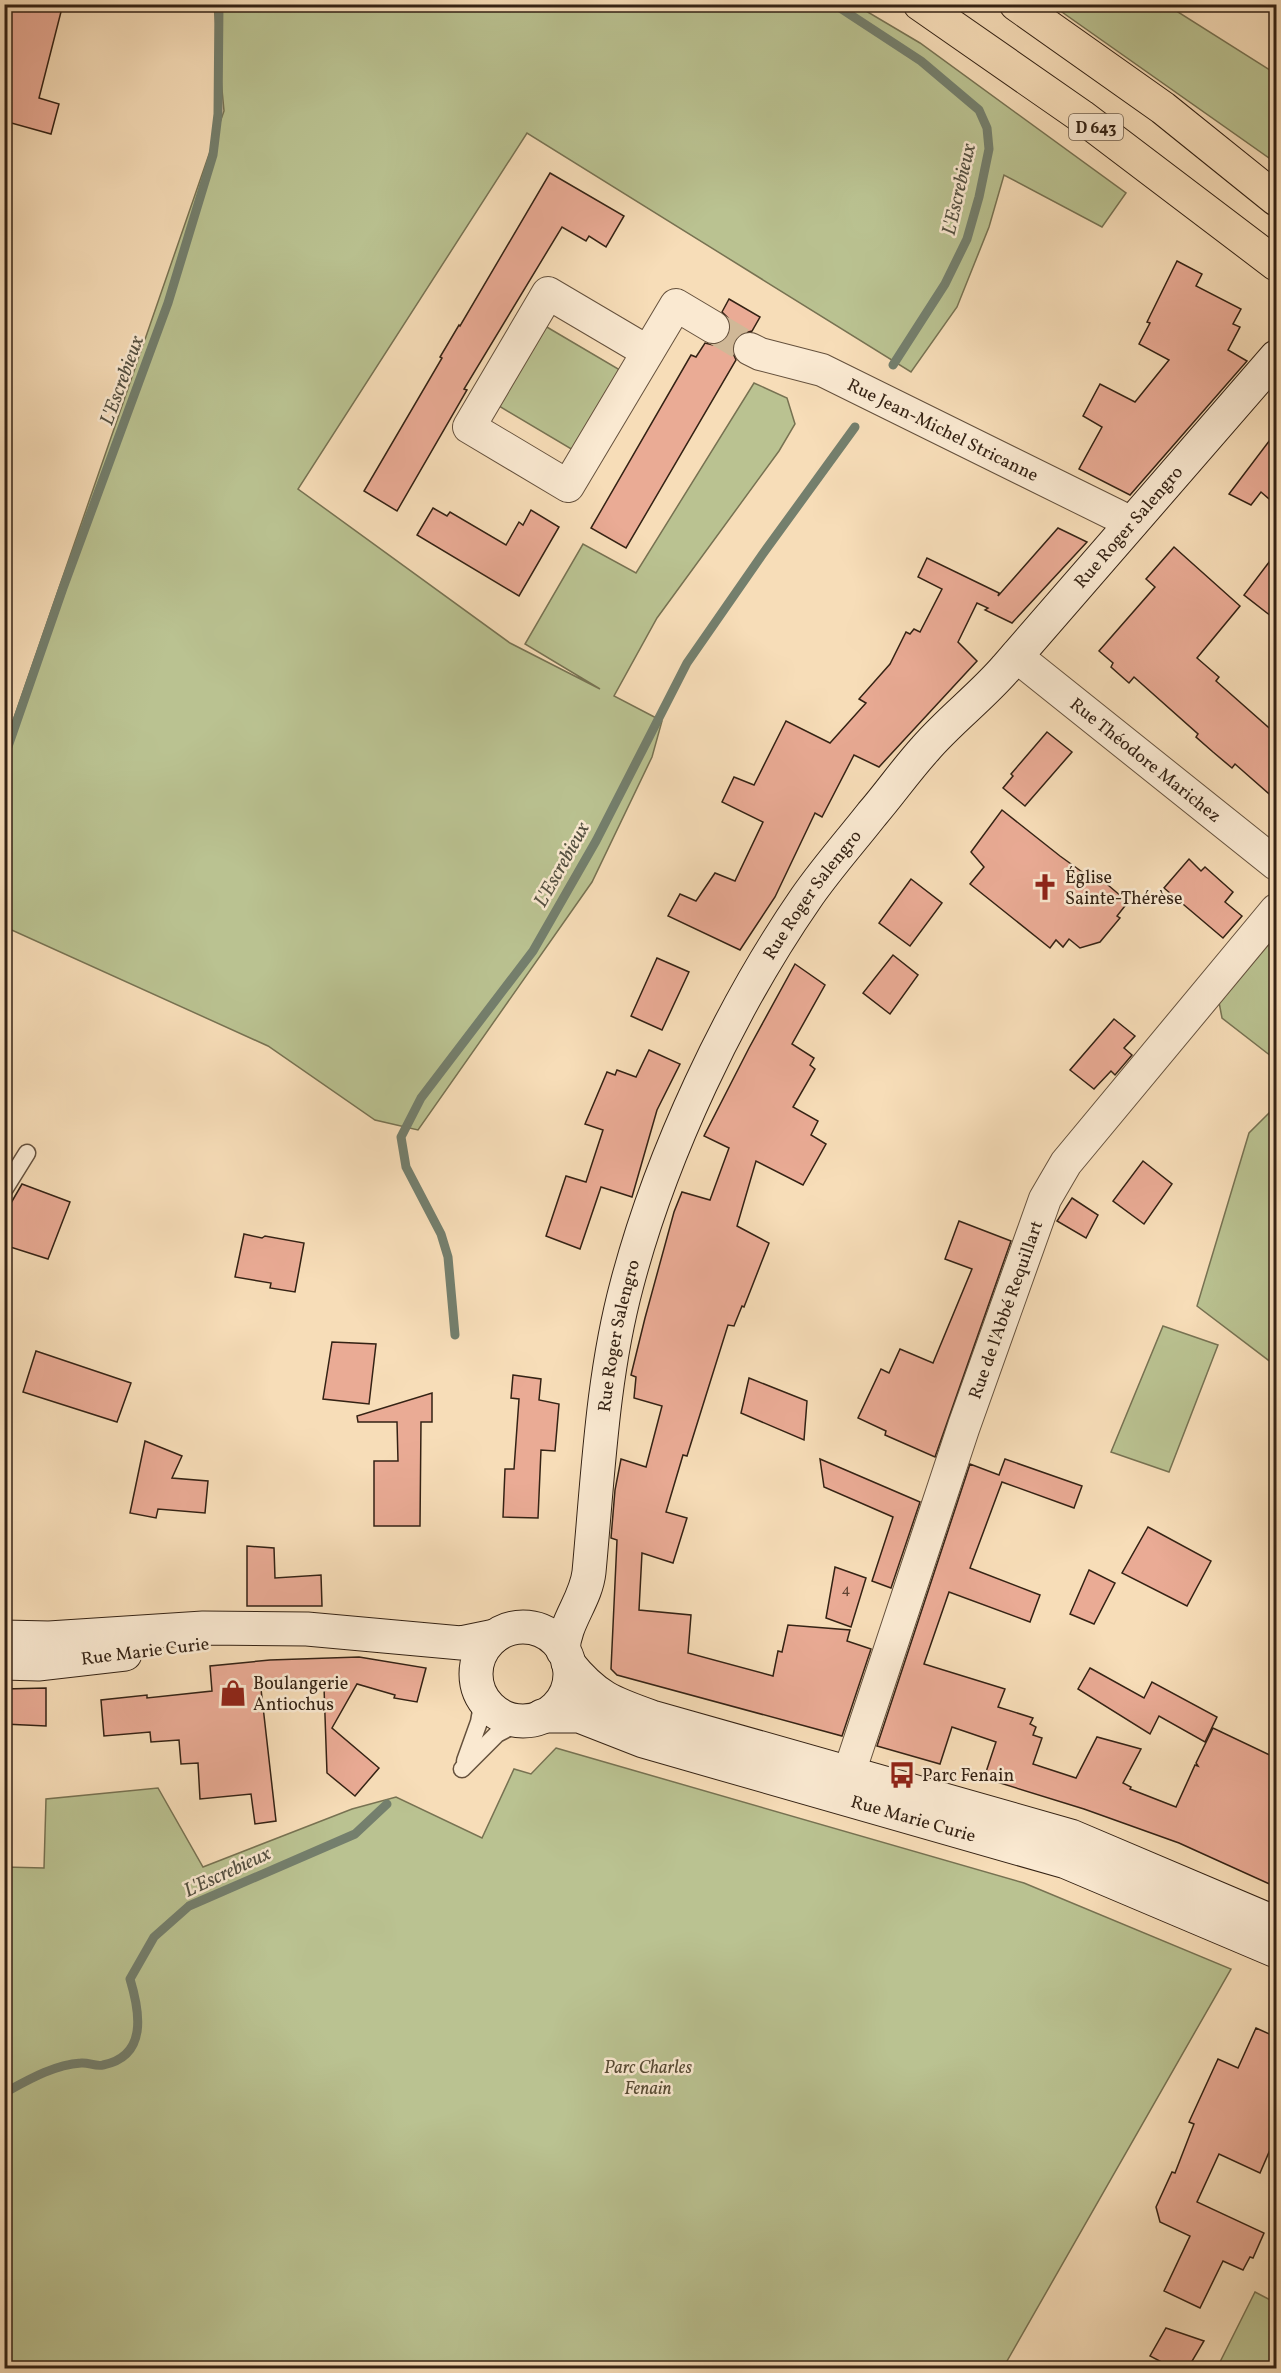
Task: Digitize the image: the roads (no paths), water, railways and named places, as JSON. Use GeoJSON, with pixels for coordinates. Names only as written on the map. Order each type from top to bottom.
{"type":"FeatureCollection","features":[{"type":"Feature","properties":{"kind":"highway","name":"D 643"},"geometry":{"type":"LineString","coordinates":[[920,4],[1090,122],[1271,260]]}},
{"type":"Feature","properties":{"kind":"highway"},"geometry":{"type":"LineString","coordinates":[[1016,4],[1162,108],[1276,199]]}},
{"type":"Feature","properties":{"kind":"street"},"geometry":{"type":"LineString","coordinates":[[648,352],[548,293],[469,427],[568,486],[648,352],[676,305],[713,327]]}},
{"type":"Feature","properties":{"kind":"street","name":"Rue Jean-Michel Stricanne"},"geometry":{"type":"LineString","coordinates":[[750,349],[822,370],[1132,523]]}},
{"type":"Feature","properties":{"kind":"street","name":"Rue Roger Salengro"},"geometry":{"type":"LineString","coordinates":[[566,1657],[566,1632],[586,1587],[602,1436],[626,1285],[670,1155],[694,1100],[751,987],[772,949],[807,896],[923,750],[1016,656],[1276,357]]}},
{"type":"Feature","properties":{"kind":"street","name":"Rue Théodore Marichez"},"geometry":{"type":"LineString","coordinates":[[1016,656],[1276,864]]}},
{"type":"Feature","properties":{"kind":"street","name":"Rue de l'Abbé Requillart"},"geometry":{"type":"LineString","coordinates":[[849,1773],[964,1426],[1045,1199],[1066,1163],[1276,910]]}},
{"type":"Feature","properties":{"kind":"street","name":"Rue Roger Salengro"},"geometry":{"type":"LineString","coordinates":[[508,1632],[540,1618],[562,1602],[581,1578],[590,1558]]}},
{"type":"Feature","properties":{"kind":"street","name":"Rue Marie Curie"},"geometry":{"type":"LineString","coordinates":[[4,1637],[49,1638],[202,1628],[339,1631],[462,1643],[508,1632]]}},
{"type":"Feature","properties":{"kind":"street"},"geometry":{"type":"LineString","coordinates":[[534,1628],[556,1641],[566,1657],[569,1677],[566,1691],[554,1708],[532,1718],[500,1714],[480,1692],[477,1661],[484,1647],[508,1632],[534,1628]]}},
{"type":"Feature","properties":{"kind":"street","name":"Rue Marie Curie"},"geometry":{"type":"LineString","coordinates":[[4,1663],[38,1664],[193,1646],[285,1630]]}},
{"type":"Feature","properties":{"kind":"street","name":"Rue Marie Curie"},"geometry":{"type":"LineString","coordinates":[[400,1638],[444,1654],[459,1666],[480,1692]]}},
{"type":"Feature","properties":{"kind":"street","name":"Rue Marie Curie"},"geometry":{"type":"LineString","coordinates":[[566,1657],[593,1690],[613,1703],[652,1717],[1082,1840],[1276,1923]]}},
{"type":"Feature","properties":{"kind":"street","name":"Rue Marie Curie"},"geometry":{"type":"LineString","coordinates":[[532,1718],[572,1715],[586,1718],[618,1733],[643,1741],[1066,1862],[1276,1951]]}},
{"type":"Feature","properties":{"kind":"lane"},"geometry":{"type":"LineString","coordinates":[[4,1190],[27,1153]]}},
{"type":"Feature","properties":{"kind":"lane"},"geometry":{"type":"LineString","coordinates":[[480,1692],[479,1722],[462,1769],[496,1734],[532,1718]]}},
{"type":"Feature","properties":{"kind":"waterway","name":"L'Escrebieux"},"geometry":{"type":"LineString","coordinates":[[4,758],[63,588],[168,303],[213,155],[218,114],[219,4]]}},
{"type":"Feature","properties":{"kind":"waterway","name":"L'Escrebieux"},"geometry":{"type":"LineString","coordinates":[[834,4],[921,61],[979,110],[987,128],[989,149],[967,239],[945,284],[893,365]]}},
{"type":"Feature","properties":{"kind":"waterway","name":"L'Escrebieux"},"geometry":{"type":"LineString","coordinates":[[455,1335],[448,1257],[441,1234],[406,1167],[401,1137],[421,1098],[533,951],[596,841],[687,663],[855,427]]}},
{"type":"Feature","properties":{"kind":"waterway","name":"L'Escrebieux"},"geometry":{"type":"LineString","coordinates":[[4,2093],[41,2074],[61,2067],[84,2063],[100,2065],[117,2060],[128,2052],[134,2043],[138,2018],[130,1979],[154,1937],[189,1906],[355,1834],[387,1804]]}},
{"type":"Feature","properties":{"kind":"tunnel"},"geometry":{"type":"LineString","coordinates":[[713,327],[750,349]]}},
{"type":"Feature","properties":{"kind":"place","name":"Église Sainte-Thérèse"},"geometry":{"type":"Point","coordinates":[1045,887]}},
{"type":"Feature","properties":{"kind":"place","name":"Boulangerie Antiochus"},"geometry":{"type":"Point","coordinates":[233,1693]}},
{"type":"Feature","properties":{"kind":"place","name":"Parc Fenain"},"geometry":{"type":"Point","coordinates":[902,1775]}},
{"type":"Feature","properties":{"kind":"park label","name":"Parc Charles Fenain"},"geometry":{"type":"Point","coordinates":[648,2077]}}]}
